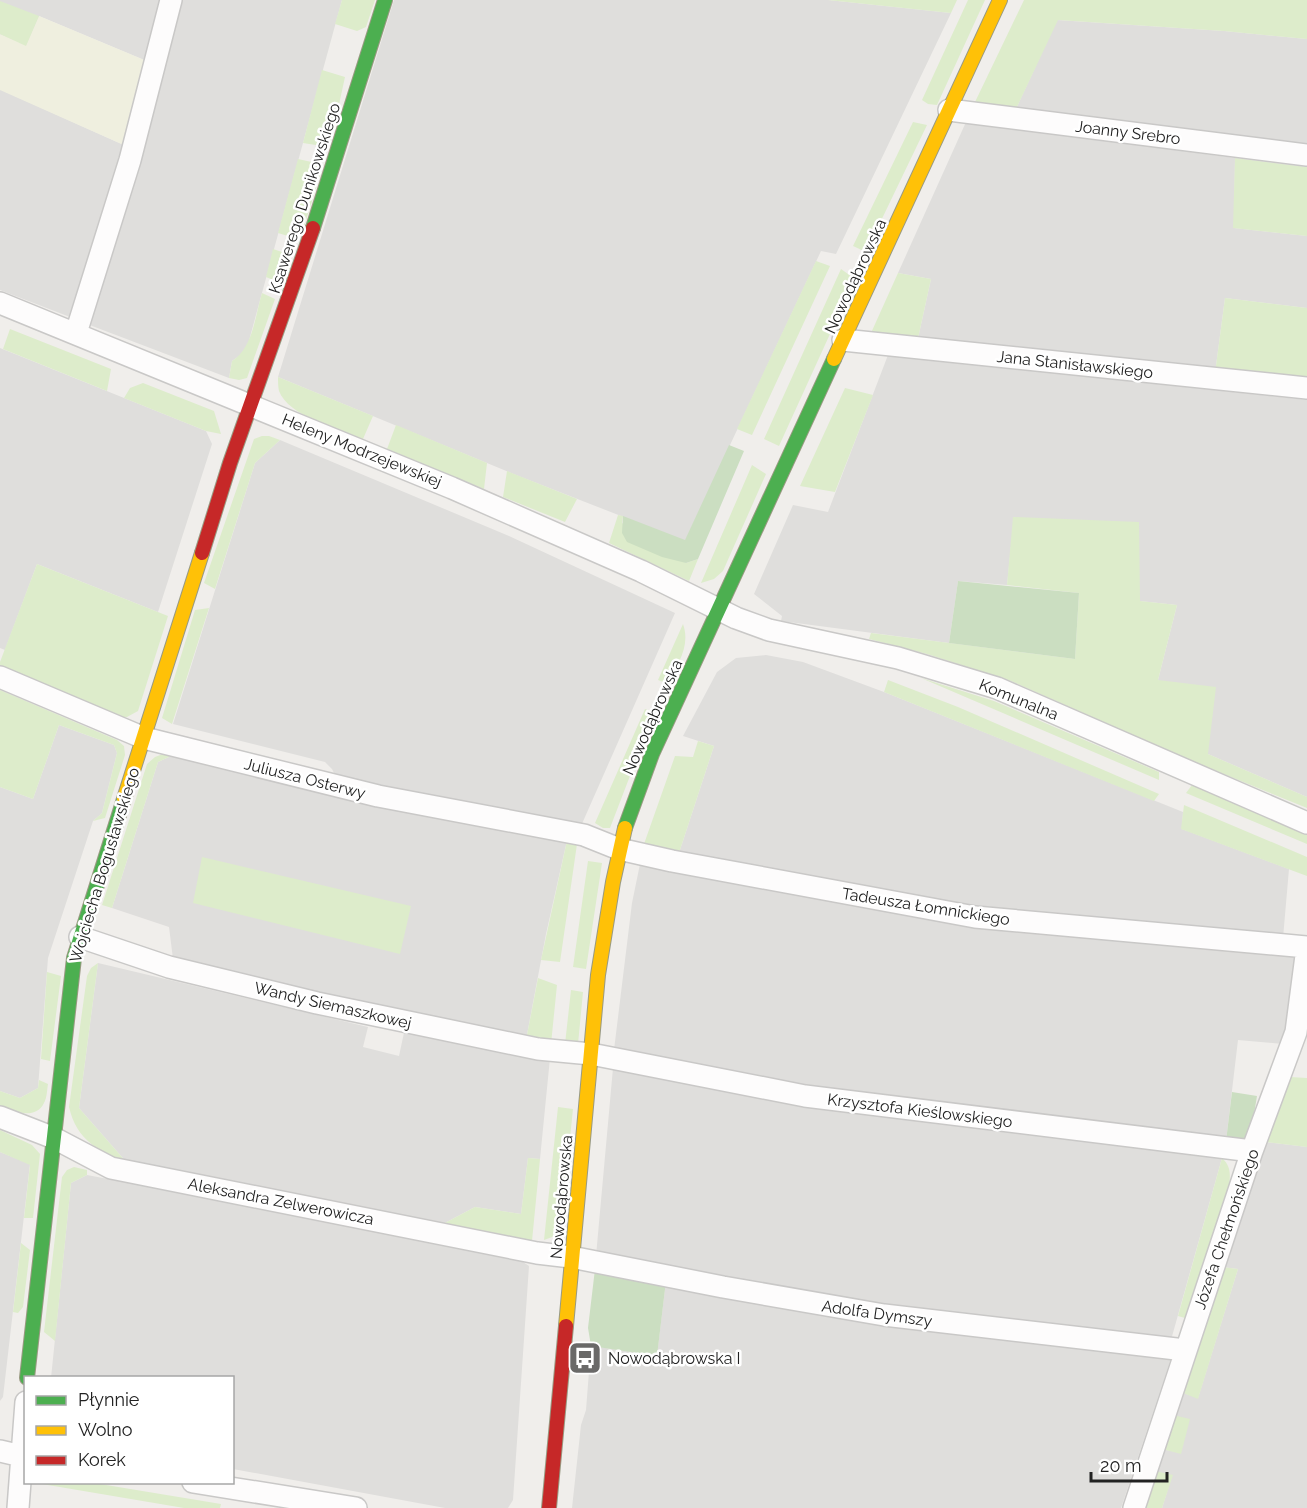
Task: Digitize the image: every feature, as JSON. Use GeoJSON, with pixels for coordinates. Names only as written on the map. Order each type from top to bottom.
{"type":"FeatureCollection","features":[{"type":"Feature","properties":{"kind":"street"},"geometry":{"type":"LineString","coordinates":[[76,333],[130,160],[171,0]]}},
{"type":"Feature","properties":{"kind":"street","name":"Ksawerego Dunikowskiego"},"geometry":{"type":"LineString","coordinates":[[252,405],[301,265],[385,0]]}},
{"type":"Feature","properties":{"kind":"street","name":"Nowodąbrowska"},"geometry":{"type":"LineString","coordinates":[[549,1508],[598,975],[610,896],[633,802],[652,754],[1000,0]]}},
{"type":"Feature","properties":{"kind":"street","name":"Joanny Srebro"},"geometry":{"type":"LineString","coordinates":[[949,110],[1307,154]]}},
{"type":"Feature","properties":{"kind":"street","name":"Heleny Modrzejewskiej"},"geometry":{"type":"LineString","coordinates":[[0,303],[452,488],[641,571],[718,610]]}},
{"type":"Feature","properties":{"kind":"street","name":"Jana Stanisławskiego"},"geometry":{"type":"LineString","coordinates":[[843,340],[1307,388]]}},
{"type":"Feature","properties":{"kind":"street","name":"Wojciecha Bogusławskiego"},"geometry":{"type":"LineString","coordinates":[[27,1376],[74,958],[230,464],[252,405]]}},
{"type":"Feature","properties":{"kind":"street","name":"Komunalna"},"geometry":{"type":"LineString","coordinates":[[718,610],[769,630],[898,658],[997,688],[1307,823]]}},
{"type":"Feature","properties":{"kind":"street","name":"Juliusza Osterwy"},"geometry":{"type":"LineString","coordinates":[[0,677],[144,738],[378,796],[572,832],[620,849]]}},
{"type":"Feature","properties":{"kind":"street","name":"Tadeusza Łomnickiego"},"geometry":{"type":"LineString","coordinates":[[620,849],[754,877],[975,917],[1307,948]]}},
{"type":"Feature","properties":{"kind":"street","name":"Wandy Siemaszkowej"},"geometry":{"type":"LineString","coordinates":[[80,937],[169,967],[317,1002],[538,1049],[591,1054]]}},
{"type":"Feature","properties":{"kind":"street","name":"Józefa Chełmońskiego"},"geometry":{"type":"LineString","coordinates":[[1134,1508],[1252,1151],[1296,1032],[1307,948]]}},
{"type":"Feature","properties":{"kind":"street","name":"Krzysztofa Kieślowskiego"},"geometry":{"type":"LineString","coordinates":[[591,1054],[805,1096],[1252,1151]]}},
{"type":"Feature","properties":{"kind":"street","name":"Aleksandra Zelwerowicza"},"geometry":{"type":"LineString","coordinates":[[0,1117],[54,1138],[111,1168],[571,1257]]}},
{"type":"Feature","properties":{"kind":"street","name":"Adolfa Dymszy"},"geometry":{"type":"LineString","coordinates":[[571,1257],[884,1316],[1185,1350]]}},
{"type":"Feature","properties":{"kind":"street"},"geometry":{"type":"LineString","coordinates":[[18,1508],[24,1438]]}},
{"type":"Feature","properties":{"kind":"street"},"geometry":{"type":"LineString","coordinates":[[0,1451],[23,1456]]}},
{"type":"Feature","properties":{"kind":"street"},"geometry":{"type":"LineString","coordinates":[[204,1484],[327,1506],[356,1508]]}},
{"type":"Feature","properties":{"kind":"shaded area"},"geometry":{"type":"Polygon","coordinates":[[[0,0],[166,0],[149,62],[39,16],[6,92],[126,146],[70,317],[0,290],[0,0]]]}},
{"type":"Feature","properties":{"kind":"shaded area"},"geometry":{"type":"Polygon","coordinates":[[[180,0],[342,0],[247,348],[232,361],[229,378],[87,324],[180,0]]]}},
{"type":"Feature","properties":{"kind":"shaded area"},"geometry":{"type":"Polygon","coordinates":[[[394,0],[828,0],[951,13],[836,254],[821,251],[685,541],[516,475],[278,377],[394,0]]]}},
{"type":"Feature","properties":{"kind":"shaded area"},"geometry":{"type":"Polygon","coordinates":[[[1057,20],[1307,39],[1307,146],[1015,111],[1057,20]]]}},
{"type":"Feature","properties":{"kind":"shaded area"},"geometry":{"type":"Polygon","coordinates":[[[966,122],[1235,158],[1234,228],[1307,236],[1307,308],[1225,298],[1215,373],[917,343],[931,279],[898,273],[966,122]]]}},
{"type":"Feature","properties":{"kind":"shaded area"},"geometry":{"type":"Polygon","coordinates":[[[0,348],[206,431],[212,444],[158,612],[37,564],[5,650],[0,648],[0,348]]]}},
{"type":"Feature","properties":{"kind":"shaded area"},"geometry":{"type":"Polygon","coordinates":[[[888,355],[1307,400],[1307,797],[1208,754],[1158,680],[1177,605],[1140,601],[1014,517],[1007,585],[958,581],[949,643],[781,621],[782,616],[754,594],[793,505],[828,512],[888,355]]]}},
{"type":"Feature","properties":{"kind":"shaded area"},"geometry":{"type":"Polygon","coordinates":[[[280,440],[509,536],[675,613],[581,826],[336,777],[325,762],[173,724],[255,463],[280,440]]]}},
{"type":"Feature","properties":{"kind":"shaded area"},"geometry":{"type":"Polygon","coordinates":[[[766,655],[803,662],[884,692],[1183,812],[1182,829],[1289,869],[1283,938],[993,911],[679,853],[714,746],[683,736],[717,672],[736,658],[766,655]]]}},
{"type":"Feature","properties":{"kind":"shaded area"},"geometry":{"type":"Polygon","coordinates":[[[59,725],[114,745],[117,753],[102,813],[93,821],[48,958],[38,1088],[20,1098],[0,1091],[0,787],[33,799],[59,725]]]}},
{"type":"Feature","properties":{"kind":"shaded area"},"geometry":{"type":"Polygon","coordinates":[[[171,756],[438,813],[568,836],[526,1040],[173,959],[169,927],[112,908],[158,762],[171,756]]]}},
{"type":"Feature","properties":{"kind":"shaded area"},"geometry":{"type":"Polygon","coordinates":[[[640,864],[1291,952],[1296,962],[1283,1044],[1238,1040],[1226,1141],[725,1076],[614,1050],[632,903],[640,864]]]}},
{"type":"Feature","properties":{"kind":"shaded area"},"geometry":{"type":"Polygon","coordinates":[[[98,963],[368,1027],[363,1047],[399,1056],[405,1028],[550,1058],[540,1159],[528,1158],[521,1214],[475,1207],[441,1225],[128,1164],[79,1108],[98,963]]]}},
{"type":"Feature","properties":{"kind":"shaded area"},"geometry":{"type":"Polygon","coordinates":[[[613,1068],[1222,1158],[1171,1340],[909,1312],[596,1256],[613,1068]]]}},
{"type":"Feature","properties":{"kind":"shaded area"},"geometry":{"type":"Polygon","coordinates":[[[1265,1142],[1307,1147],[1307,1508],[1162,1508],[1172,1476],[1155,1471],[1162,1449],[1181,1453],[1173,1415],[1183,1393],[1198,1398],[1238,1269],[1222,1267],[1265,1142]]]}},
{"type":"Feature","properties":{"kind":"shaded area"},"geometry":{"type":"Polygon","coordinates":[[[0,1152],[30,1164],[3,1397],[0,1401],[0,1152]]]}},
{"type":"Feature","properties":{"kind":"shaded area"},"geometry":{"type":"Polygon","coordinates":[[[87,1175],[500,1254],[520,1260],[529,1266],[513,1500],[508,1508],[445,1508],[234,1469],[234,1376],[51,1376],[71,1183],[87,1175]]]}},
{"type":"Feature","properties":{"kind":"shaded area"},"geometry":{"type":"Polygon","coordinates":[[[666,1281],[1171,1358],[1121,1508],[572,1508],[581,1425],[586,1410],[591,1346],[657,1355],[666,1281]]]}},
{"type":"Feature","properties":{"kind":"green space"},"geometry":{"type":"Polygon","coordinates":[[[342,0],[375,0],[366,27],[357,31],[335,24],[342,0]]]}},
{"type":"Feature","properties":{"kind":"green space"},"geometry":{"type":"Polygon","coordinates":[[[828,0],[957,0],[951,13],[828,0]]]}},
{"type":"Feature","properties":{"kind":"green space"},"geometry":{"type":"Polygon","coordinates":[[[968,0],[985,0],[937,105],[928,104],[922,100],[968,0]]]}},
{"type":"Feature","properties":{"kind":"green space"},"geometry":{"type":"Polygon","coordinates":[[[1024,0],[1307,0],[1307,39],[1058,20],[1015,111],[975,106],[1024,0]]]}},
{"type":"Feature","properties":{"kind":"green space"},"geometry":{"type":"Polygon","coordinates":[[[0,1],[39,16],[26,46],[0,34],[0,1]]]}},
{"type":"Feature","properties":{"kind":"green space"},"geometry":{"type":"Polygon","coordinates":[[[39,16],[149,62],[126,146],[0,90],[0,34],[26,45],[39,16]]]}},
{"type":"Feature","properties":{"kind":"green space"},"geometry":{"type":"Polygon","coordinates":[[[322,70],[345,77],[331,141],[322,146],[303,143],[322,70]]]}},
{"type":"Feature","properties":{"kind":"green space"},"geometry":{"type":"Polygon","coordinates":[[[913,122],[927,125],[866,252],[853,246],[913,122]]]}},
{"type":"Feature","properties":{"kind":"green space"},"geometry":{"type":"Polygon","coordinates":[[[1235,158],[1307,167],[1307,236],[1233,228],[1235,158]]]}},
{"type":"Feature","properties":{"kind":"green space"},"geometry":{"type":"Polygon","coordinates":[[[298,159],[316,163],[321,172],[302,233],[291,237],[278,233],[298,159]]]}},
{"type":"Feature","properties":{"kind":"green space"},"geometry":{"type":"Polygon","coordinates":[[[273,249],[285,253],[292,262],[286,279],[276,281],[266,277],[273,249]]]}},
{"type":"Feature","properties":{"kind":"green space"},"geometry":{"type":"Polygon","coordinates":[[[816,261],[830,266],[752,435],[737,429],[816,261]]]}},
{"type":"Feature","properties":{"kind":"green space"},"geometry":{"type":"Polygon","coordinates":[[[841,269],[855,279],[779,446],[764,439],[841,269]]]}},
{"type":"Feature","properties":{"kind":"green space"},"geometry":{"type":"Polygon","coordinates":[[[898,273],[931,279],[917,343],[871,333],[898,273]]]}},
{"type":"Feature","properties":{"kind":"green space"},"geometry":{"type":"Polygon","coordinates":[[[262,293],[275,299],[247,378],[239,380],[229,378],[232,361],[245,348],[249,340],[262,293]]]}},
{"type":"Feature","properties":{"kind":"green space"},"geometry":{"type":"Polygon","coordinates":[[[1225,298],[1307,308],[1307,384],[1215,373],[1225,298]]]}},
{"type":"Feature","properties":{"kind":"green space"},"geometry":{"type":"Polygon","coordinates":[[[10,329],[111,369],[107,391],[3,349],[10,329]]]}},
{"type":"Feature","properties":{"kind":"green space"},"geometry":{"type":"Polygon","coordinates":[[[278,377],[373,416],[363,439],[316,421],[293,408],[284,400],[279,391],[278,377]]]}},
{"type":"Feature","properties":{"kind":"green space"},"geometry":{"type":"Polygon","coordinates":[[[143,383],[214,411],[221,434],[206,431],[124,398],[130,388],[143,383]]]}},
{"type":"Feature","properties":{"kind":"green space"},"geometry":{"type":"Polygon","coordinates":[[[845,388],[873,395],[835,492],[800,486],[845,388]]]}},
{"type":"Feature","properties":{"kind":"green space"},"geometry":{"type":"Polygon","coordinates":[[[396,425],[487,463],[484,489],[387,449],[396,425]]]}},
{"type":"Feature","properties":{"kind":"green space"},"geometry":{"type":"Polygon","coordinates":[[[262,436],[280,440],[255,463],[215,589],[204,583],[254,439],[262,436]]]}},
{"type":"Feature","properties":{"kind":"green space"},"geometry":{"type":"Polygon","coordinates":[[[729,445],[744,451],[698,559],[686,563],[662,557],[627,542],[622,533],[623,516],[685,540],[729,445]]]}},
{"type":"Feature","properties":{"kind":"green space"},"geometry":{"type":"Polygon","coordinates":[[[752,465],[766,474],[723,571],[714,579],[701,583],[752,465]]]}},
{"type":"Feature","properties":{"kind":"green space"},"geometry":{"type":"Polygon","coordinates":[[[507,471],[577,499],[565,522],[503,497],[507,471]]]}},
{"type":"Feature","properties":{"kind":"green space"},"geometry":{"type":"Polygon","coordinates":[[[618,515],[623,516],[622,523],[686,563],[698,559],[689,581],[609,543],[618,515]]]}},
{"type":"Feature","properties":{"kind":"green space"},"geometry":{"type":"Polygon","coordinates":[[[1013,517],[1139,522],[1140,601],[1177,605],[1158,680],[1216,687],[1208,754],[1307,797],[1307,808],[1187,759],[1011,681],[927,654],[869,639],[871,633],[1075,659],[1079,593],[1007,585],[1013,517]]]}},
{"type":"Feature","properties":{"kind":"green space"},"geometry":{"type":"Polygon","coordinates":[[[37,564],[168,616],[138,711],[127,717],[116,717],[0,667],[37,564]]]}},
{"type":"Feature","properties":{"kind":"green space"},"geometry":{"type":"Polygon","coordinates":[[[958,581],[1079,593],[1075,659],[949,643],[958,581]]]}},
{"type":"Feature","properties":{"kind":"green space"},"geometry":{"type":"Polygon","coordinates":[[[209,608],[172,724],[162,718],[195,610],[209,608]]]}},
{"type":"Feature","properties":{"kind":"green space"},"geometry":{"type":"Polygon","coordinates":[[[683,624],[684,648],[668,684],[658,680],[683,624]]]}},
{"type":"Feature","properties":{"kind":"green space"},"geometry":{"type":"Polygon","coordinates":[[[921,678],[994,701],[1159,772],[1159,780],[921,678]]]}},
{"type":"Feature","properties":{"kind":"green space"},"geometry":{"type":"Polygon","coordinates":[[[888,680],[958,707],[1159,794],[1154,801],[884,692],[888,680]]]}},
{"type":"Feature","properties":{"kind":"green space"},"geometry":{"type":"Polygon","coordinates":[[[0,690],[117,740],[124,746],[125,755],[105,818],[93,821],[102,813],[117,753],[114,745],[59,725],[33,799],[0,787],[0,690]]]}},
{"type":"Feature","properties":{"kind":"green space"},"geometry":{"type":"Polygon","coordinates":[[[645,709],[653,716],[610,828],[603,828],[595,823],[645,709]]]}},
{"type":"Feature","properties":{"kind":"green space"},"geometry":{"type":"Polygon","coordinates":[[[698,741],[714,746],[679,853],[644,844],[675,756],[693,757],[698,741]]]}},
{"type":"Feature","properties":{"kind":"green space"},"geometry":{"type":"Polygon","coordinates":[[[168,752],[171,756],[158,762],[112,908],[102,905],[147,764],[155,757],[168,752]]]}},
{"type":"Feature","properties":{"kind":"green space"},"geometry":{"type":"Polygon","coordinates":[[[1192,785],[1307,835],[1307,844],[1186,793],[1192,785]]]}},
{"type":"Feature","properties":{"kind":"green space"},"geometry":{"type":"Polygon","coordinates":[[[1184,805],[1307,857],[1307,876],[1181,829],[1184,805]]]}},
{"type":"Feature","properties":{"kind":"green space"},"geometry":{"type":"Polygon","coordinates":[[[568,836],[577,844],[560,962],[541,960],[568,836]]]}},
{"type":"Feature","properties":{"kind":"green space"},"geometry":{"type":"Polygon","coordinates":[[[202,857],[411,906],[400,954],[193,903],[202,857]]]}},
{"type":"Feature","properties":{"kind":"green space"},"geometry":{"type":"Polygon","coordinates":[[[588,861],[602,863],[586,969],[573,967],[588,861]]]}},
{"type":"Feature","properties":{"kind":"green space"},"geometry":{"type":"Polygon","coordinates":[[[98,963],[79,1108],[128,1164],[90,1143],[77,1128],[69,1107],[87,976],[91,968],[98,963]]]}},
{"type":"Feature","properties":{"kind":"green space"},"geometry":{"type":"Polygon","coordinates":[[[47,972],[61,976],[50,1061],[41,1059],[47,972]]]}},
{"type":"Feature","properties":{"kind":"green space"},"geometry":{"type":"Polygon","coordinates":[[[538,978],[557,985],[551,1044],[526,1040],[538,978]]]}},
{"type":"Feature","properties":{"kind":"green space"},"geometry":{"type":"Polygon","coordinates":[[[571,990],[583,992],[578,1044],[565,1044],[571,990]]]}},
{"type":"Feature","properties":{"kind":"green space"},"geometry":{"type":"Polygon","coordinates":[[[1290,1077],[1307,1078],[1307,1147],[1265,1142],[1290,1077]]]}},
{"type":"Feature","properties":{"kind":"green space"},"geometry":{"type":"Polygon","coordinates":[[[39,1080],[48,1084],[46,1099],[40,1109],[24,1113],[0,1106],[0,1091],[20,1098],[38,1088],[39,1080]]]}},
{"type":"Feature","properties":{"kind":"green space"},"geometry":{"type":"Polygon","coordinates":[[[1232,1092],[1257,1096],[1250,1138],[1245,1142],[1226,1141],[1232,1092]]]}},
{"type":"Feature","properties":{"kind":"green space"},"geometry":{"type":"Polygon","coordinates":[[[558,1107],[573,1109],[561,1225],[555,1236],[544,1240],[558,1107]]]}},
{"type":"Feature","properties":{"kind":"green space"},"geometry":{"type":"Polygon","coordinates":[[[0,1130],[32,1145],[40,1154],[33,1218],[24,1218],[30,1165],[0,1152],[0,1130]]]}},
{"type":"Feature","properties":{"kind":"green space"},"geometry":{"type":"Polygon","coordinates":[[[528,1158],[540,1159],[532,1241],[441,1225],[475,1207],[521,1214],[528,1158]]]}},
{"type":"Feature","properties":{"kind":"green space"},"geometry":{"type":"Polygon","coordinates":[[[1222,1158],[1229,1168],[1229,1189],[1185,1318],[1178,1316],[1222,1158]]]}},
{"type":"Feature","properties":{"kind":"green space"},"geometry":{"type":"Polygon","coordinates":[[[74,1167],[87,1170],[87,1175],[71,1183],[55,1341],[44,1332],[62,1177],[67,1170],[74,1167]]]}},
{"type":"Feature","properties":{"kind":"green space"},"geometry":{"type":"Polygon","coordinates":[[[21,1243],[30,1250],[23,1307],[18,1313],[13,1312],[21,1243]]]}},
{"type":"Feature","properties":{"kind":"green space"},"geometry":{"type":"Polygon","coordinates":[[[1222,1267],[1238,1269],[1198,1399],[1183,1393],[1222,1267]]]}},
{"type":"Feature","properties":{"kind":"green space"},"geometry":{"type":"Polygon","coordinates":[[[595,1269],[666,1281],[657,1356],[591,1346],[588,1328],[595,1269]]]}},
{"type":"Feature","properties":{"kind":"green space"},"geometry":{"type":"Polygon","coordinates":[[[1173,1415],[1190,1419],[1181,1454],[1162,1449],[1173,1415]]]}},
{"type":"Feature","properties":{"kind":"green space"},"geometry":{"type":"Polygon","coordinates":[[[1155,1471],[1173,1475],[1162,1508],[1142,1508],[1155,1471]]]}},
{"type":"Feature","properties":{"kind":"green space"},"geometry":{"type":"Polygon","coordinates":[[[42,1484],[100,1484],[221,1504],[220,1508],[184,1508],[42,1484]]]}},
{"type":"Feature","properties":{"kind":"traffic: fast"},"geometry":{"type":"LineString","coordinates":[[313,228],[385,0]]}},
{"type":"Feature","properties":{"kind":"traffic: fast"},"geometry":{"type":"LineString","coordinates":[[625,828],[652,754],[834,359]]}},
{"type":"Feature","properties":{"kind":"traffic: fast"},"geometry":{"type":"LineString","coordinates":[[27,1376],[74,958],[124,799]]}},
{"type":"Feature","properties":{"kind":"traffic: slow"},"geometry":{"type":"LineString","coordinates":[[834,359],[1000,0]]}},
{"type":"Feature","properties":{"kind":"traffic: slow"},"geometry":{"type":"LineString","coordinates":[[124,799],[202,553]]}},
{"type":"Feature","properties":{"kind":"traffic: slow"},"geometry":{"type":"LineString","coordinates":[[566,1326],[598,975],[613,882],[625,828]]}},
{"type":"Feature","properties":{"kind":"traffic: jam"},"geometry":{"type":"LineString","coordinates":[[202,553],[230,463],[313,228]]}},
{"type":"Feature","properties":{"kind":"traffic: jam"},"geometry":{"type":"LineString","coordinates":[[549,1508],[566,1326]]}},
{"type":"Feature","properties":{"kind":"place","name":"Nowodąbrowska I"},"geometry":{"type":"Point","coordinates":[585,1358]}}]}
